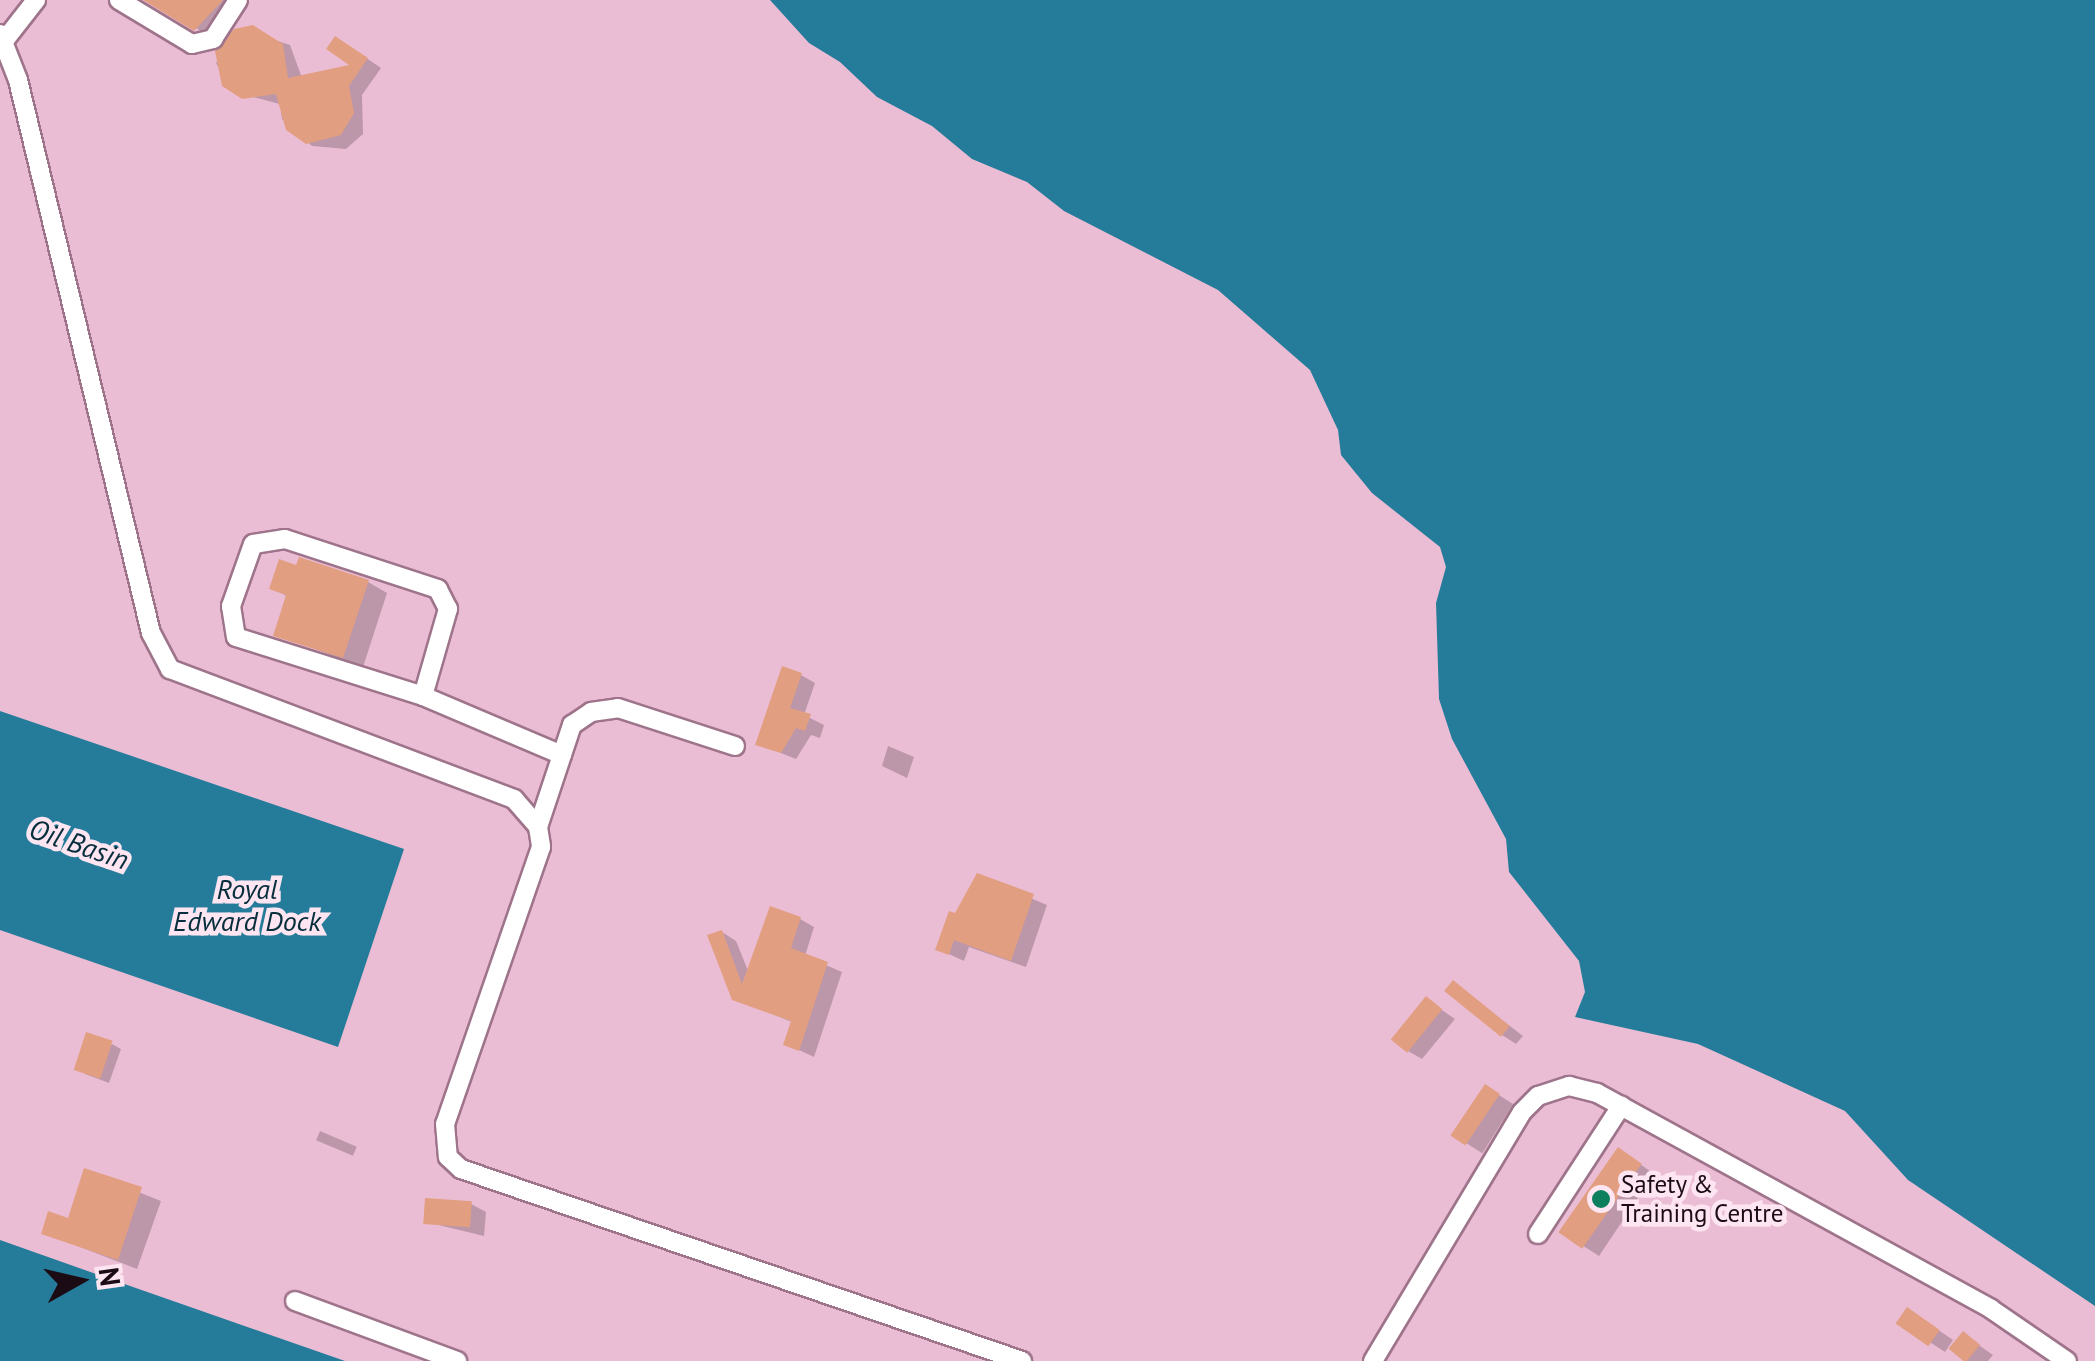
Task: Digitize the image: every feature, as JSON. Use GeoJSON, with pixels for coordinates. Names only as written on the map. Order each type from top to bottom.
{"type":"FeatureCollection","features":[{"type":"Feature","properties":{"kind":"lane"},"geometry":{"type":"LineString","coordinates":[[36,0],[2,37],[151,633],[170,669],[514,798],[538,827]]}},
{"type":"Feature","properties":{"kind":"lane"},"geometry":{"type":"LineString","coordinates":[[119,0],[192,44],[214,39],[238,0]]}},
{"type":"Feature","properties":{"kind":"lane"},"geometry":{"type":"LineString","coordinates":[[422,696],[448,609],[438,590],[284,539],[254,544],[231,606],[236,637],[422,696],[562,754]]}},
{"type":"Feature","properties":{"kind":"lane"},"geometry":{"type":"LineString","coordinates":[[736,746],[618,708],[591,712],[572,725],[538,827],[541,847],[445,1124],[448,1157],[461,1168],[1022,1361]]}},
{"type":"Feature","properties":{"kind":"lane"},"geometry":{"type":"LineString","coordinates":[[1373,1361],[1530,1103],[1569,1086],[1620,1106],[1991,1309],[2068,1361]]}},
{"type":"Feature","properties":{"kind":"lane"},"geometry":{"type":"LineString","coordinates":[[1538,1234],[1620,1106]]}},
{"type":"Feature","properties":{"kind":"lane"},"geometry":{"type":"LineString","coordinates":[[295,1302],[457,1361]]}},
{"type":"Feature","properties":{"kind":"water"},"geometry":{"type":"Polygon","coordinates":[[[770,0],[2095,0],[2095,1306],[1908,1180],[1845,1111],[1698,1044],[1575,1017],[1585,992],[1579,961],[1509,872],[1506,839],[1452,739],[1439,699],[1436,603],[1446,567],[1440,547],[1372,493],[1341,455],[1338,430],[1310,370],[1218,290],[1064,211],[1027,182],[972,159],[932,126],[877,97],[840,62],[809,43],[770,0]]]}},
{"type":"Feature","properties":{"kind":"water","name":"Royal Edward Dock"},"geometry":{"type":"Polygon","coordinates":[[[0,711],[404,849],[338,1047],[0,930],[0,711]]]}},
{"type":"Feature","properties":{"kind":"water"},"geometry":{"type":"Polygon","coordinates":[[[0,1240],[113,1280],[345,1361],[0,1361],[0,1240]]]}},
{"type":"Feature","properties":{"kind":"building"},"geometry":{"type":"Polygon","coordinates":[[[143,0],[223,0],[194,31],[143,0]]]}},
{"type":"Feature","properties":{"kind":"building"},"geometry":{"type":"Polygon","coordinates":[[[253,25],[283,44],[288,78],[349,65],[326,49],[335,36],[368,58],[349,86],[354,113],[341,135],[306,144],[286,130],[276,94],[242,99],[222,86],[215,51],[234,29],[253,25]]]}},
{"type":"Feature","properties":{"kind":"building"},"geometry":{"type":"Polygon","coordinates":[[[299,557],[369,580],[343,658],[273,636],[286,595],[269,589],[279,559],[296,565],[299,557]]]}},
{"type":"Feature","properties":{"kind":"building"},"geometry":{"type":"Polygon","coordinates":[[[782,666],[802,673],[790,708],[811,714],[805,731],[796,728],[781,753],[755,745],[782,666]]]}},
{"type":"Feature","properties":{"kind":"building"},"geometry":{"type":"Polygon","coordinates":[[[977,873],[1034,894],[1011,961],[954,940],[949,955],[935,950],[949,911],[955,913],[977,873]]]}},
{"type":"Feature","properties":{"kind":"building"},"geometry":{"type":"Polygon","coordinates":[[[770,906],[801,917],[791,948],[828,962],[799,1051],[783,1045],[791,1021],[732,1000],[707,935],[722,930],[742,984],[770,906]]]}},
{"type":"Feature","properties":{"kind":"building"},"geometry":{"type":"Polygon","coordinates":[[[1453,980],[1510,1026],[1501,1037],[1444,991],[1453,980]]]}},
{"type":"Feature","properties":{"kind":"building"},"geometry":{"type":"Polygon","coordinates":[[[1426,996],[1442,1009],[1407,1053],[1391,1040],[1426,996]]]}},
{"type":"Feature","properties":{"kind":"building"},"geometry":{"type":"Polygon","coordinates":[[[86,1032],[113,1041],[100,1079],[74,1070],[86,1032]]]}},
{"type":"Feature","properties":{"kind":"building"},"geometry":{"type":"Polygon","coordinates":[[[1485,1084],[1500,1094],[1465,1145],[1450,1135],[1485,1084]]]}},
{"type":"Feature","properties":{"kind":"building","name":"Safety & Training Centre"},"geometry":{"type":"Polygon","coordinates":[[[1618,1147],[1642,1164],[1582,1249],[1558,1232],[1618,1147]]]}},
{"type":"Feature","properties":{"kind":"building"},"geometry":{"type":"Polygon","coordinates":[[[84,1168],[142,1187],[118,1260],[41,1234],[48,1211],[68,1218],[84,1168]]]}},
{"type":"Feature","properties":{"kind":"building"},"geometry":{"type":"Polygon","coordinates":[[[425,1198],[472,1201],[470,1227],[423,1224],[425,1198]]]}},
{"type":"Feature","properties":{"kind":"building"},"geometry":{"type":"Polygon","coordinates":[[[1907,1307],[1940,1330],[1928,1346],[1896,1323],[1907,1307]]]}},
{"type":"Feature","properties":{"kind":"building"},"geometry":{"type":"Polygon","coordinates":[[[1963,1331],[1980,1345],[1967,1361],[1949,1349],[1963,1331]]]}},
{"type":"Feature","properties":{"kind":"place","name":"Safety & Training Centre"},"geometry":{"type":"Point","coordinates":[1601,1199]}},
{"type":"Feature","properties":{"kind":"water label","name":"Oil Basin"},"geometry":{"type":"Point","coordinates":[79,844]}}]}
